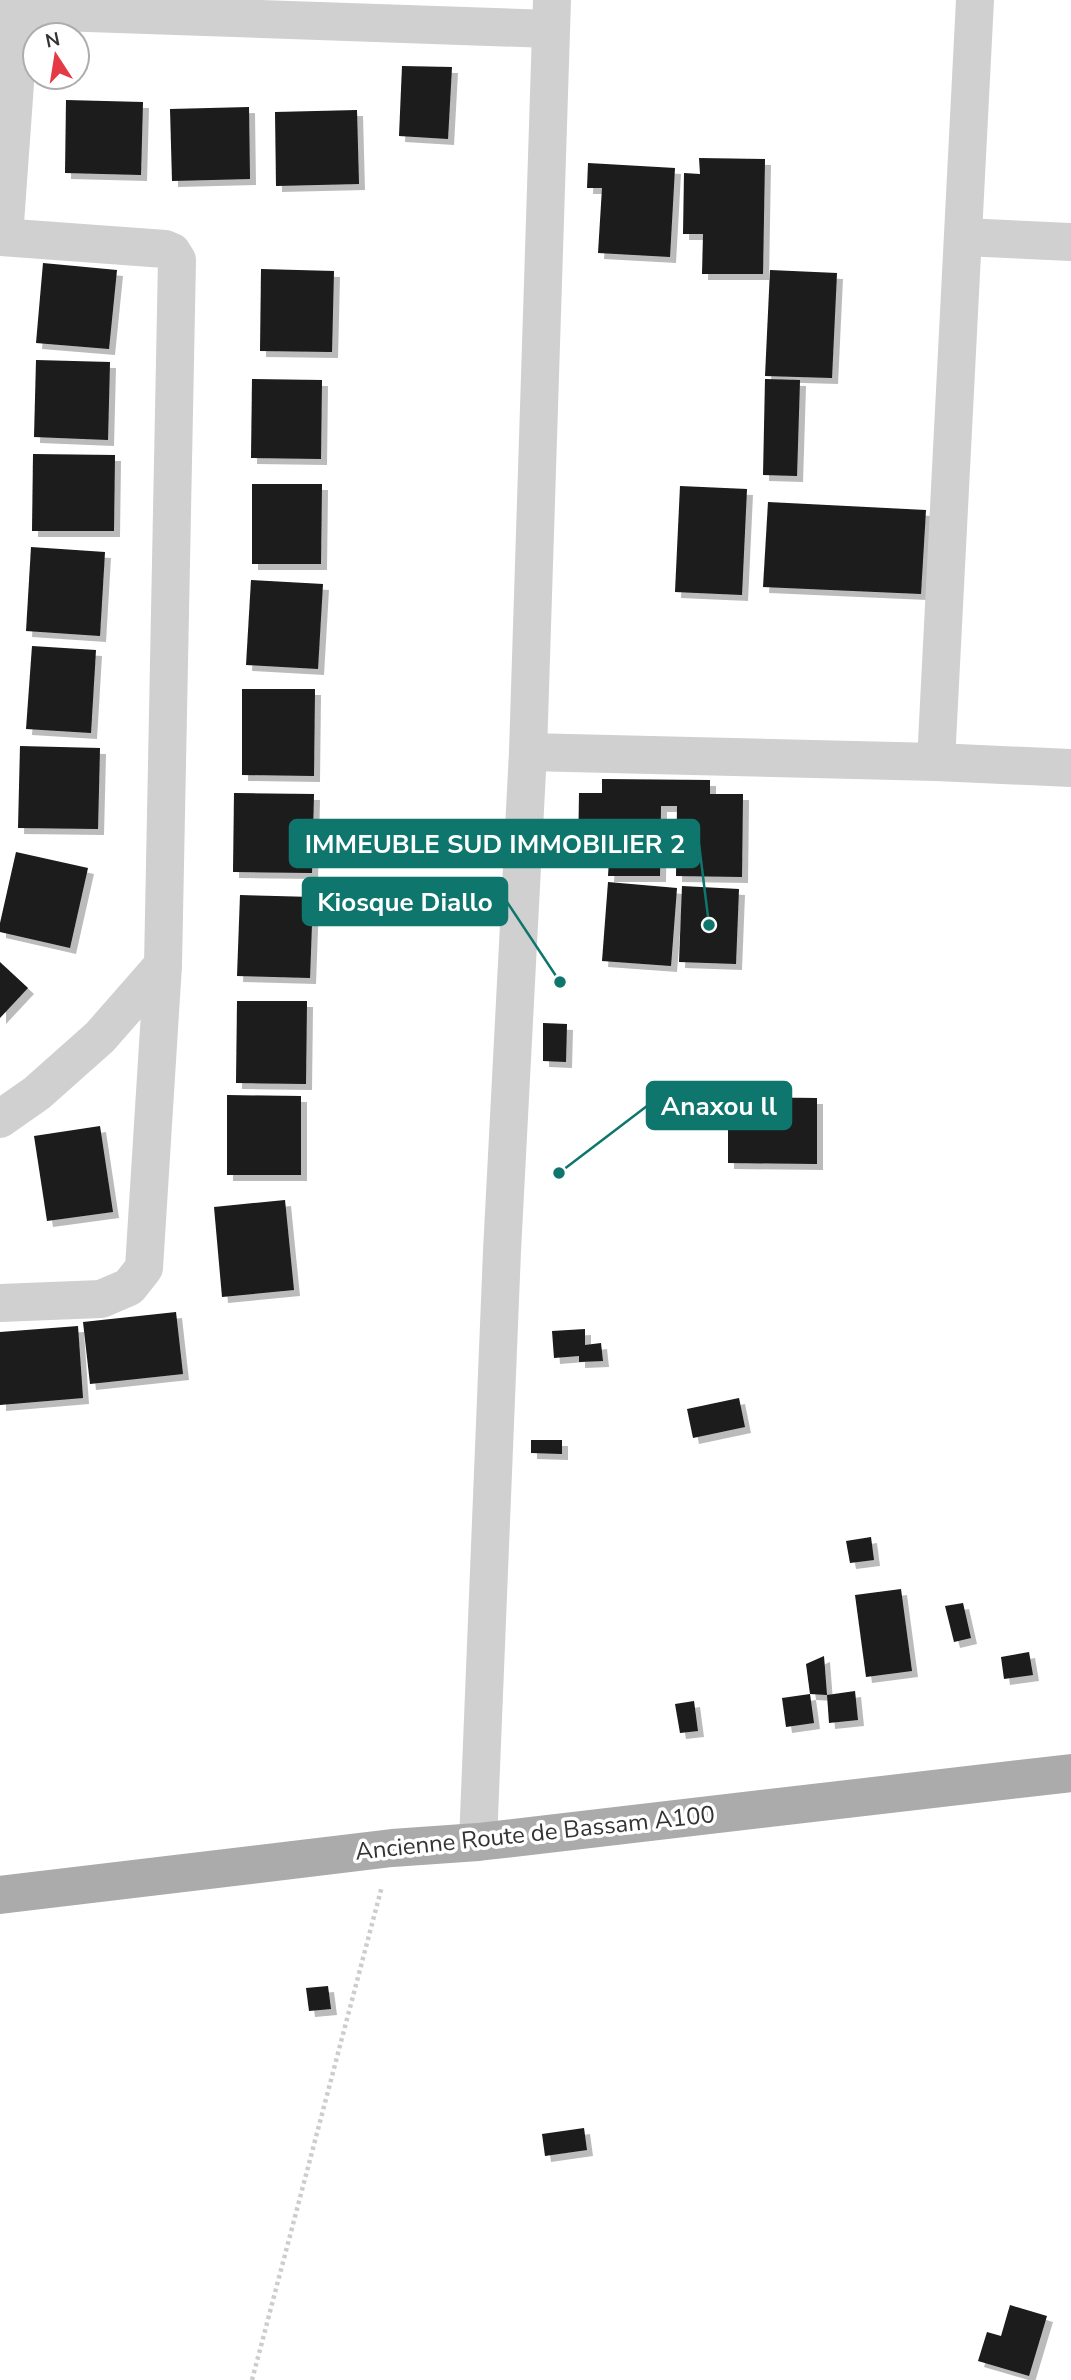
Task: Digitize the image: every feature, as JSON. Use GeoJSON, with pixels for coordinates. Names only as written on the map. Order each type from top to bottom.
{"type":"FeatureCollection","features":[{"type":"Feature","properties":{"kind":"main road","name":"Ancienne Route de Bassam A100"},"geometry":{"type":"LineString","coordinates":[[0,1895],[392,1848],[478,1842],[1071,1773]]}},
{"type":"Feature","properties":{"kind":"street"},"geometry":{"type":"LineString","coordinates":[[936,762],[975,0]]}},
{"type":"Feature","properties":{"kind":"street"},"geometry":{"type":"LineString","coordinates":[[0,1303],[101,1298],[129,1287],[144,1268],[163,965],[177,260],[172,253],[164,249],[2,237],[14,7],[551,15],[528,752],[502,1251],[478,1842]]}},
{"type":"Feature","properties":{"kind":"street"},"geometry":{"type":"LineString","coordinates":[[963,237],[1071,242]]}},
{"type":"Feature","properties":{"kind":"street"},"geometry":{"type":"LineString","coordinates":[[528,752],[1071,768]]}},
{"type":"Feature","properties":{"kind":"street"},"geometry":{"type":"LineString","coordinates":[[0,1119],[37,1093],[100,1037],[163,965]]}},
{"type":"Feature","properties":{"kind":"path"},"geometry":{"type":"LineString","coordinates":[[253,2380],[392,1848]]}},
{"type":"Feature","properties":{"kind":"building"},"geometry":{"type":"Polygon","coordinates":[[[402,66],[452,67],[448,139],[399,136],[402,66]]]}},
{"type":"Feature","properties":{"kind":"building"},"geometry":{"type":"Polygon","coordinates":[[[66,100],[143,102],[141,175],[65,173],[66,100]]]}},
{"type":"Feature","properties":{"kind":"building"},"geometry":{"type":"Polygon","coordinates":[[[249,107],[250,179],[172,181],[170,109],[249,107]]]}},
{"type":"Feature","properties":{"kind":"building"},"geometry":{"type":"Polygon","coordinates":[[[357,110],[359,184],[276,186],[275,112],[357,110]]]}},
{"type":"Feature","properties":{"kind":"building"},"geometry":{"type":"Polygon","coordinates":[[[699,158],[765,159],[763,274],[702,274],[703,234],[683,234],[684,173],[700,174],[699,158]]]}},
{"type":"Feature","properties":{"kind":"building"},"geometry":{"type":"Polygon","coordinates":[[[588,163],[675,168],[670,257],[598,253],[602,188],[587,188],[588,163]]]}},
{"type":"Feature","properties":{"kind":"building"},"geometry":{"type":"Polygon","coordinates":[[[43,263],[117,270],[109,349],[36,343],[43,263]]]}},
{"type":"Feature","properties":{"kind":"building"},"geometry":{"type":"Polygon","coordinates":[[[261,269],[334,271],[332,352],[260,351],[261,269]]]}},
{"type":"Feature","properties":{"kind":"building"},"geometry":{"type":"Polygon","coordinates":[[[770,270],[837,273],[832,378],[765,376],[770,270]]]}},
{"type":"Feature","properties":{"kind":"building"},"geometry":{"type":"Polygon","coordinates":[[[36,360],[110,362],[108,440],[34,437],[36,360]]]}},
{"type":"Feature","properties":{"kind":"building"},"geometry":{"type":"Polygon","coordinates":[[[252,379],[322,380],[321,459],[251,458],[252,379]]]}},
{"type":"Feature","properties":{"kind":"building"},"geometry":{"type":"Polygon","coordinates":[[[765,379],[800,380],[797,476],[763,475],[765,379]]]}},
{"type":"Feature","properties":{"kind":"building"},"geometry":{"type":"Polygon","coordinates":[[[33,454],[115,455],[114,531],[32,531],[33,454]]]}},
{"type":"Feature","properties":{"kind":"building"},"geometry":{"type":"Polygon","coordinates":[[[252,484],[322,484],[321,564],[252,564],[252,484]]]}},
{"type":"Feature","properties":{"kind":"building"},"geometry":{"type":"Polygon","coordinates":[[[680,486],[747,489],[742,595],[675,592],[680,486]]]}},
{"type":"Feature","properties":{"kind":"building"},"geometry":{"type":"Polygon","coordinates":[[[768,502],[926,510],[921,594],[763,587],[768,502]]]}},
{"type":"Feature","properties":{"kind":"building"},"geometry":{"type":"Polygon","coordinates":[[[31,547],[105,552],[100,636],[26,631],[31,547]]]}},
{"type":"Feature","properties":{"kind":"building"},"geometry":{"type":"Polygon","coordinates":[[[251,580],[323,584],[318,669],[246,665],[251,580]]]}},
{"type":"Feature","properties":{"kind":"building"},"geometry":{"type":"Polygon","coordinates":[[[32,646],[96,650],[91,733],[26,729],[32,646]]]}},
{"type":"Feature","properties":{"kind":"building"},"geometry":{"type":"Polygon","coordinates":[[[242,689],[315,689],[314,776],[242,775],[242,689]]]}},
{"type":"Feature","properties":{"kind":"building"},"geometry":{"type":"Polygon","coordinates":[[[20,746],[100,748],[98,829],[18,828],[20,746]]]}},
{"type":"Feature","properties":{"kind":"building"},"geometry":{"type":"Polygon","coordinates":[[[602,779],[710,780],[710,794],[743,794],[742,877],[676,876],[677,806],[661,806],[660,876],[608,876],[609,859],[578,858],[579,793],[602,793],[602,779]]]}},
{"type":"Feature","properties":{"kind":"building"},"geometry":{"type":"Polygon","coordinates":[[[234,793],[314,794],[312,873],[233,872],[234,793]]]}},
{"type":"Feature","properties":{"kind":"building"},"geometry":{"type":"Polygon","coordinates":[[[16,852],[88,868],[70,948],[0,932],[16,852]]]}},
{"type":"Feature","properties":{"kind":"building"},"geometry":{"type":"Polygon","coordinates":[[[608,882],[677,888],[671,966],[602,961],[608,882]]]}},
{"type":"Feature","properties":{"kind":"building"},"geometry":{"type":"Polygon","coordinates":[[[682,886],[739,889],[736,964],[679,962],[682,886]]]}},
{"type":"Feature","properties":{"kind":"building"},"geometry":{"type":"Polygon","coordinates":[[[240,895],[313,897],[310,978],[237,976],[240,895]]]}},
{"type":"Feature","properties":{"kind":"building"},"geometry":{"type":"Polygon","coordinates":[[[0,962],[28,988],[0,1018],[0,962]]]}},
{"type":"Feature","properties":{"kind":"building"},"geometry":{"type":"Polygon","coordinates":[[[237,1001],[307,1001],[306,1084],[236,1083],[237,1001]]]}},
{"type":"Feature","properties":{"kind":"building"},"geometry":{"type":"Polygon","coordinates":[[[543,1023],[567,1024],[566,1062],[543,1061],[543,1023]]]}},
{"type":"Feature","properties":{"kind":"building"},"geometry":{"type":"Polygon","coordinates":[[[227,1095],[301,1096],[301,1175],[227,1175],[227,1095]]]}},
{"type":"Feature","properties":{"kind":"building"},"geometry":{"type":"Polygon","coordinates":[[[728,1097],[817,1098],[817,1164],[728,1163],[728,1097]]]}},
{"type":"Feature","properties":{"kind":"building"},"geometry":{"type":"Polygon","coordinates":[[[100,1126],[113,1212],[47,1221],[34,1136],[100,1126]]]}},
{"type":"Feature","properties":{"kind":"building"},"geometry":{"type":"Polygon","coordinates":[[[285,1200],[294,1290],[222,1297],[214,1207],[285,1200]]]}},
{"type":"Feature","properties":{"kind":"building"},"geometry":{"type":"Polygon","coordinates":[[[176,1312],[183,1374],[90,1384],[83,1322],[176,1312]]]}},
{"type":"Feature","properties":{"kind":"building"},"geometry":{"type":"Polygon","coordinates":[[[78,1326],[83,1398],[0,1405],[0,1332],[78,1326]]]}},
{"type":"Feature","properties":{"kind":"building"},"geometry":{"type":"Polygon","coordinates":[[[585,1329],[585,1345],[601,1343],[603,1361],[579,1362],[579,1356],[554,1358],[552,1331],[585,1329]]]}},
{"type":"Feature","properties":{"kind":"building"},"geometry":{"type":"Polygon","coordinates":[[[739,1398],[745,1427],[693,1438],[687,1409],[739,1398]]]}},
{"type":"Feature","properties":{"kind":"building"},"geometry":{"type":"Polygon","coordinates":[[[531,1440],[562,1440],[562,1454],[531,1453],[531,1440]]]}},
{"type":"Feature","properties":{"kind":"building"},"geometry":{"type":"Polygon","coordinates":[[[871,1537],[874,1560],[850,1563],[846,1541],[871,1537]]]}},
{"type":"Feature","properties":{"kind":"building"},"geometry":{"type":"Polygon","coordinates":[[[901,1589],[912,1671],[866,1677],[855,1595],[901,1589]]]}},
{"type":"Feature","properties":{"kind":"building"},"geometry":{"type":"Polygon","coordinates":[[[963,1603],[971,1638],[954,1642],[945,1606],[963,1603]]]}},
{"type":"Feature","properties":{"kind":"building"},"geometry":{"type":"Polygon","coordinates":[[[1029,1652],[1033,1675],[1004,1679],[1001,1657],[1029,1652]]]}},
{"type":"Feature","properties":{"kind":"building"},"geometry":{"type":"Polygon","coordinates":[[[824,1656],[827,1695],[810,1694],[806,1664],[824,1656]]]}},
{"type":"Feature","properties":{"kind":"building"},"geometry":{"type":"Polygon","coordinates":[[[855,1691],[858,1720],[829,1723],[827,1695],[855,1691]]]}},
{"type":"Feature","properties":{"kind":"building"},"geometry":{"type":"Polygon","coordinates":[[[810,1694],[814,1723],[786,1727],[782,1698],[810,1694]]]}},
{"type":"Feature","properties":{"kind":"building"},"geometry":{"type":"Polygon","coordinates":[[[694,1701],[698,1731],[680,1733],[675,1704],[694,1701]]]}},
{"type":"Feature","properties":{"kind":"building"},"geometry":{"type":"Polygon","coordinates":[[[328,1986],[331,2009],[309,2011],[306,1988],[328,1986]]]}},
{"type":"Feature","properties":{"kind":"building"},"geometry":{"type":"Polygon","coordinates":[[[584,2128],[587,2150],[545,2156],[542,2134],[584,2128]]]}},
{"type":"Feature","properties":{"kind":"building"},"geometry":{"type":"Polygon","coordinates":[[[1010,2305],[1047,2316],[1029,2376],[978,2361],[987,2332],[1001,2336],[1010,2305]]]}},
{"type":"Feature","properties":{"kind":"place","name":"IMMEUBLE SUD IMMOBILIER 2"},"geometry":{"type":"Point","coordinates":[709,925]}},
{"type":"Feature","properties":{"kind":"place","name":"Kiosque Diallo"},"geometry":{"type":"Point","coordinates":[560,982]}},
{"type":"Feature","properties":{"kind":"place","name":"Anaxou ll"},"geometry":{"type":"Point","coordinates":[559,1173]}}]}
